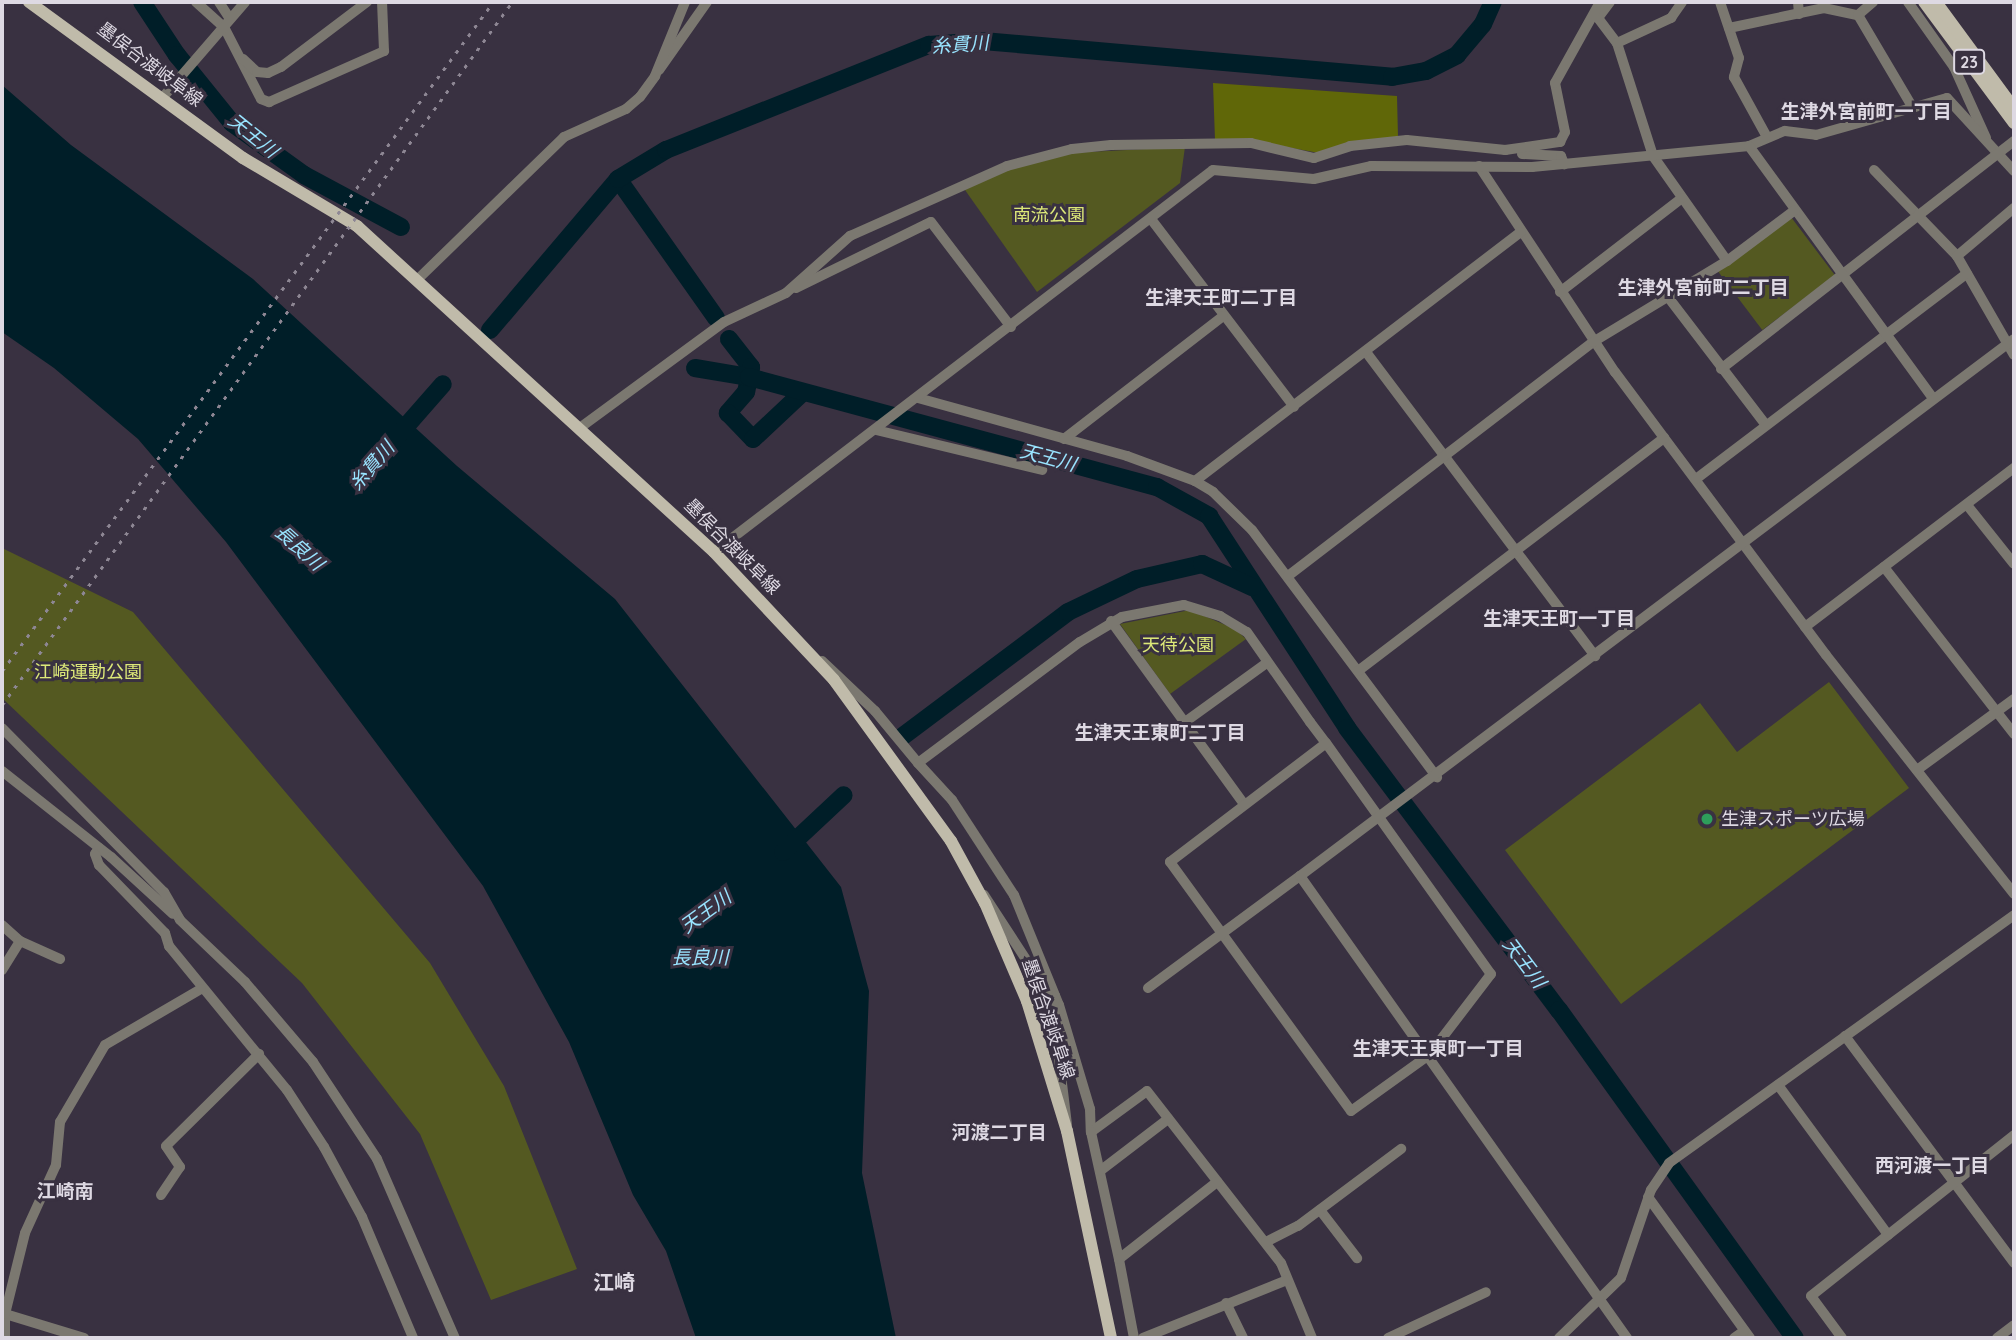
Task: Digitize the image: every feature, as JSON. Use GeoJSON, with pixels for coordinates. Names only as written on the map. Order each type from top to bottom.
{"type":"FeatureCollection","features":[{"type":"Feature","properties":{"kind":"main road","name":"墨俣合渡岐阜線"},"geometry":{"type":"LineString","coordinates":[[29,2],[166,94],[243,158],[357,226],[581,427],[715,552],[810,653],[936,820],[977,890],[1027,1001],[1067,1131],[1111,1338]]}},
{"type":"Feature","properties":{"kind":"main road","name":"23"},"geometry":{"type":"LineString","coordinates":[[1924,2],[2014,123]]}},
{"type":"Feature","properties":{"kind":"main road","name":"23"},"geometry":{"type":"LineString","coordinates":[[1936,2],[2014,108]]}},
{"type":"Feature","properties":{"kind":"street"},"geometry":{"type":"LineString","coordinates":[[196,2],[227,23]]}},
{"type":"Feature","properties":{"kind":"street"},"geometry":{"type":"LineString","coordinates":[[219,2],[238,53],[261,99],[278,101],[384,51],[382,2]]}},
{"type":"Feature","properties":{"kind":"street"},"geometry":{"type":"LineString","coordinates":[[166,94],[245,2]]}},
{"type":"Feature","properties":{"kind":"street"},"geometry":{"type":"LineString","coordinates":[[238,53],[257,72],[268,74],[367,2]]}},
{"type":"Feature","properties":{"kind":"street"},"geometry":{"type":"LineString","coordinates":[[655,76],[685,2]]}},
{"type":"Feature","properties":{"kind":"street"},"geometry":{"type":"LineString","coordinates":[[417,280],[564,137],[626,109],[655,76],[707,2]]}},
{"type":"Feature","properties":{"kind":"street"},"geometry":{"type":"LineString","coordinates":[[1505,150],[1546,146],[1564,138],[1555,83],[1600,2]]}},
{"type":"Feature","properties":{"kind":"street"},"geometry":{"type":"LineString","coordinates":[[1610,2],[1598,18],[1617,43],[1653,156],[1727,261]]}},
{"type":"Feature","properties":{"kind":"street"},"geometry":{"type":"LineString","coordinates":[[1617,43],[1671,18],[1682,2]]}},
{"type":"Feature","properties":{"kind":"street"},"geometry":{"type":"LineString","coordinates":[[1720,2],[1739,58],[1734,76],[1767,137]]}},
{"type":"Feature","properties":{"kind":"street"},"geometry":{"type":"LineString","coordinates":[[1798,2],[1799,14]]}},
{"type":"Feature","properties":{"kind":"street"},"geometry":{"type":"LineString","coordinates":[[1858,15],[1873,2]]}},
{"type":"Feature","properties":{"kind":"street"},"geometry":{"type":"LineString","coordinates":[[1908,2],[1950,61],[1987,141]]}},
{"type":"Feature","properties":{"kind":"street"},"geometry":{"type":"LineString","coordinates":[[1729,28],[1824,8],[1858,15],[1913,108]]}},
{"type":"Feature","properties":{"kind":"street"},"geometry":{"type":"LineString","coordinates":[[715,552],[1213,170],[1314,179],[1371,166],[1564,164],[1653,156],[1749,146],[1785,131],[1816,135],[1947,98],[2014,171]]}},
{"type":"Feature","properties":{"kind":"street"},"geometry":{"type":"LineString","coordinates":[[786,293],[850,236],[989,172],[1072,149],[1251,143],[1314,158],[1350,146],[1407,140],[1561,156],[1564,164]]}},
{"type":"Feature","properties":{"kind":"street"},"geometry":{"type":"LineString","coordinates":[[1721,369],[1919,220],[2014,141]]}},
{"type":"Feature","properties":{"kind":"street"},"geometry":{"type":"LineString","coordinates":[[1749,146],[1932,397]]}},
{"type":"Feature","properties":{"kind":"street"},"geometry":{"type":"LineString","coordinates":[[1479,166],[1592,342],[1805,627],[2014,894]]}},
{"type":"Feature","properties":{"kind":"street"},"geometry":{"type":"LineString","coordinates":[[1874,170],[1919,220],[1957,256],[2010,342],[2014,355]]}},
{"type":"Feature","properties":{"kind":"street"},"geometry":{"type":"LineString","coordinates":[[1560,292],[1682,198]]}},
{"type":"Feature","properties":{"kind":"street"},"geometry":{"type":"LineString","coordinates":[[1957,256],[2014,208]]}},
{"type":"Feature","properties":{"kind":"street"},"geometry":{"type":"LineString","coordinates":[[1288,576],[1592,342],[1727,261],[1795,210]]}},
{"type":"Feature","properties":{"kind":"street"},"geometry":{"type":"LineString","coordinates":[[1151,219],[1294,407]]}},
{"type":"Feature","properties":{"kind":"street"},"geometry":{"type":"LineString","coordinates":[[581,427],[724,321],[931,222],[1011,327]]}},
{"type":"Feature","properties":{"kind":"street"},"geometry":{"type":"LineString","coordinates":[[1195,481],[1521,232]]}},
{"type":"Feature","properties":{"kind":"street"},"geometry":{"type":"LineString","coordinates":[[1696,479],[1966,273]]}},
{"type":"Feature","properties":{"kind":"street"},"geometry":{"type":"LineString","coordinates":[[1668,297],[1766,425]]}},
{"type":"Feature","properties":{"kind":"street"},"geometry":{"type":"LineString","coordinates":[[1064,439],[1223,316]]}},
{"type":"Feature","properties":{"kind":"street"},"geometry":{"type":"LineString","coordinates":[[1148,988],[1434,779],[1932,397],[2010,342]]}},
{"type":"Feature","properties":{"kind":"street"},"geometry":{"type":"LineString","coordinates":[[1366,352],[1595,656]]}},
{"type":"Feature","properties":{"kind":"street"},"geometry":{"type":"LineString","coordinates":[[915,400],[1064,439],[1195,481],[1230,505],[1288,576],[1434,779]]}},
{"type":"Feature","properties":{"kind":"street"},"geometry":{"type":"LineString","coordinates":[[880,427],[1042,470]]}},
{"type":"Feature","properties":{"kind":"street"},"geometry":{"type":"LineString","coordinates":[[1358,671],[1664,438]]}},
{"type":"Feature","properties":{"kind":"street"},"geometry":{"type":"LineString","coordinates":[[1805,627],[2014,468]]}},
{"type":"Feature","properties":{"kind":"street"},"geometry":{"type":"LineString","coordinates":[[1966,505],[2014,564]]}},
{"type":"Feature","properties":{"kind":"street"},"geometry":{"type":"LineString","coordinates":[[1884,568],[2014,734]]}},
{"type":"Feature","properties":{"kind":"street"},"geometry":{"type":"LineString","coordinates":[[918,763],[1111,621],[1171,605],[1202,608],[1235,622],[1268,662],[1382,817],[1491,974],[1429,1055],[1351,1111],[1170,862],[1326,743]]}},
{"type":"Feature","properties":{"kind":"street"},"geometry":{"type":"LineString","coordinates":[[1111,621],[1244,804]]}},
{"type":"Feature","properties":{"kind":"street"},"geometry":{"type":"LineString","coordinates":[[810,653],[836,671],[875,711],[952,800],[1014,895],[1055,996],[1090,1109],[1091,1132],[1134,1338]]}},
{"type":"Feature","properties":{"kind":"street"},"geometry":{"type":"LineString","coordinates":[[1185,722],[1268,662]]}},
{"type":"Feature","properties":{"kind":"street"},"geometry":{"type":"LineString","coordinates":[[1917,770],[2014,699]]}},
{"type":"Feature","properties":{"kind":"street"},"geometry":{"type":"LineString","coordinates":[[2,728],[164,892],[180,920]]}},
{"type":"Feature","properties":{"kind":"street"},"geometry":{"type":"LineString","coordinates":[[2,771],[99,848],[180,920],[245,982],[281,1023],[320,1073],[377,1160],[455,1338]]}},
{"type":"Feature","properties":{"kind":"street"},"geometry":{"type":"LineString","coordinates":[[99,848],[95,854],[99,864],[165,933],[169,946],[201,989],[259,1054],[331,1158],[362,1217],[413,1338]]}},
{"type":"Feature","properties":{"kind":"street"},"geometry":{"type":"LineString","coordinates":[[1300,876],[1602,1298],[1627,1338]]}},
{"type":"Feature","properties":{"kind":"street"},"geometry":{"type":"LineString","coordinates":[[977,890],[995,906],[1046,990],[1055,996]]}},
{"type":"Feature","properties":{"kind":"street"},"geometry":{"type":"LineString","coordinates":[[1559,1338],[1621,1278],[1633,1250],[1637,1223],[1649,1193],[1669,1163],[1692,1143],[2014,915]]}},
{"type":"Feature","properties":{"kind":"street"},"geometry":{"type":"LineString","coordinates":[[2,925],[20,941],[60,959]]}},
{"type":"Feature","properties":{"kind":"street"},"geometry":{"type":"LineString","coordinates":[[2,970],[20,941]]}},
{"type":"Feature","properties":{"kind":"street"},"geometry":{"type":"LineString","coordinates":[[5,1338],[4,1314],[26,1233],[56,1165],[60,1122],[105,1045],[201,989]]}},
{"type":"Feature","properties":{"kind":"street"},"geometry":{"type":"LineString","coordinates":[[1055,996],[1053,1009],[1069,1108],[1067,1131]]}},
{"type":"Feature","properties":{"kind":"street"},"geometry":{"type":"LineString","coordinates":[[1845,1036],[2014,1263]]}},
{"type":"Feature","properties":{"kind":"street"},"geometry":{"type":"LineString","coordinates":[[161,1195],[180,1167],[166,1146],[259,1054]]}},
{"type":"Feature","properties":{"kind":"street"},"geometry":{"type":"LineString","coordinates":[[1778,1084],[1888,1235]]}},
{"type":"Feature","properties":{"kind":"street"},"geometry":{"type":"LineString","coordinates":[[1091,1132],[1147,1091],[1266,1242],[1287,1280],[1312,1338]]}},
{"type":"Feature","properties":{"kind":"street"},"geometry":{"type":"LineString","coordinates":[[1100,1171],[1168,1119]]}},
{"type":"Feature","properties":{"kind":"street"},"geometry":{"type":"LineString","coordinates":[[1842,1338],[1811,1296],[2014,1135]]}},
{"type":"Feature","properties":{"kind":"street"},"geometry":{"type":"LineString","coordinates":[[1266,1242],[1320,1210],[1401,1149]]}},
{"type":"Feature","properties":{"kind":"street"},"geometry":{"type":"LineString","coordinates":[[1119,1259],[1217,1182]]}},
{"type":"Feature","properties":{"kind":"street"},"geometry":{"type":"LineString","coordinates":[[1649,1193],[1747,1334],[1734,1338]]}},
{"type":"Feature","properties":{"kind":"street"},"geometry":{"type":"LineString","coordinates":[[1320,1210],[1357,1258]]}},
{"type":"Feature","properties":{"kind":"street"},"geometry":{"type":"LineString","coordinates":[[1143,1338],[1287,1280]]}},
{"type":"Feature","properties":{"kind":"street"},"geometry":{"type":"LineString","coordinates":[[1388,1338],[1486,1292]]}},
{"type":"Feature","properties":{"kind":"street"},"geometry":{"type":"LineString","coordinates":[[1226,1303],[1243,1338]]}},
{"type":"Feature","properties":{"kind":"street"},"geometry":{"type":"LineString","coordinates":[[4,1314],[84,1338]]}},
{"type":"Feature","properties":{"kind":"street"},"geometry":{"type":"LineString","coordinates":[[1997,1338],[2014,1325]]}},
{"type":"Feature","properties":{"kind":"green space"},"geometry":{"type":"Polygon","coordinates":[[[1213,83],[1397,96],[1398,137],[1350,142],[1319,153],[1248,140],[1215,140],[1213,83]]]}},
{"type":"Feature","properties":{"kind":"green space","name":"南流公園"},"geometry":{"type":"Polygon","coordinates":[[[1185,147],[1180,183],[1037,292],[965,190],[994,173],[1069,153],[1185,147]]]}},
{"type":"Feature","properties":{"kind":"green space"},"geometry":{"type":"Polygon","coordinates":[[[1791,217],[1835,275],[1762,330],[1718,272],[1791,217]]]}},
{"type":"Feature","properties":{"kind":"green space","name":"江崎運動公園"},"geometry":{"type":"Polygon","coordinates":[[[2,548],[133,612],[430,963],[504,1086],[577,1269],[491,1300],[420,1134],[302,983],[2,698],[2,548]]]}},
{"type":"Feature","properties":{"kind":"green space","name":"天待公園"},"geometry":{"type":"Polygon","coordinates":[[[1190,610],[1235,629],[1246,639],[1170,694],[1120,624],[1190,610]]]}},
{"type":"Feature","properties":{"kind":"green space","name":"生津スポーツ広場"},"geometry":{"type":"Polygon","coordinates":[[[1829,682],[1909,788],[1621,1004],[1505,850],[1700,703],[1737,752],[1829,682]]]}},
{"type":"Feature","properties":{"kind":"water","name":"長良川"},"geometry":{"type":"Polygon","coordinates":[[[2,85],[71,145],[253,279],[457,466],[615,599],[841,887],[869,991],[862,1173],[896,1338],[696,1338],[666,1251],[633,1195],[569,1042],[483,886],[226,542],[138,439],[54,368],[2,332],[2,85]]]}},
{"type":"Feature","properties":{"kind":"waterway","name":"天王川"},"geometry":{"type":"LineString","coordinates":[[142,2],[177,55],[232,123],[304,175],[401,227]]}},
{"type":"Feature","properties":{"kind":"waterway","name":"糸貫川"},"geometry":{"type":"LineString","coordinates":[[490,330],[618,179],[666,150],[929,45],[983,41],[1392,77],[1426,71],[1457,55],[1483,24],[1493,2]]}},
{"type":"Feature","properties":{"kind":"waterway"},"geometry":{"type":"LineString","coordinates":[[618,179],[716,318]]}},
{"type":"Feature","properties":{"kind":"waterway","name":"天王川"},"geometry":{"type":"LineString","coordinates":[[729,339],[751,367],[746,392],[728,413],[753,439],[801,394]]}},
{"type":"Feature","properties":{"kind":"waterway","name":"天王川"},"geometry":{"type":"LineString","coordinates":[[695,368],[749,377],[1157,487],[1209,516],[1347,728],[1559,1010],[1795,1338]]}},
{"type":"Feature","properties":{"kind":"waterway","name":"糸貫川"},"geometry":{"type":"LineString","coordinates":[[394,440],[443,384]]}},
{"type":"Feature","properties":{"kind":"waterway","name":"天王川"},"geometry":{"type":"LineString","coordinates":[[903,736],[1068,612],[1137,579],[1202,564],[1252,587]]}},
{"type":"Feature","properties":{"kind":"waterway","name":"天王川"},"geometry":{"type":"LineString","coordinates":[[783,852],[844,795]]}},
{"type":"Feature","properties":{"kind":"railway"},"geometry":{"type":"LineString","coordinates":[[2,671],[493,2]]}},
{"type":"Feature","properties":{"kind":"railway"},"geometry":{"type":"LineString","coordinates":[[2,705],[512,2]]}},
{"type":"Feature","properties":{"kind":"place","name":"生津スポーツ広場"},"geometry":{"type":"Point","coordinates":[1707,819]}},
{"type":"Feature","properties":{"kind":"district","name":"生津外宮前町一丁目"},"geometry":{"type":"Point","coordinates":[1866,112]}},
{"type":"Feature","properties":{"kind":"district","name":"生津外宮前町二丁目"},"geometry":{"type":"Point","coordinates":[1703,288]}},
{"type":"Feature","properties":{"kind":"district","name":"生津天王町二丁目"},"geometry":{"type":"Point","coordinates":[1221,298]}},
{"type":"Feature","properties":{"kind":"district","name":"生津天王町一丁目"},"geometry":{"type":"Point","coordinates":[1559,619]}},
{"type":"Feature","properties":{"kind":"district","name":"生津天王東町二丁目"},"geometry":{"type":"Point","coordinates":[1160,733]}},
{"type":"Feature","properties":{"kind":"district","name":"生津天王東町一丁目"},"geometry":{"type":"Point","coordinates":[1438,1049]}},
{"type":"Feature","properties":{"kind":"district","name":"河渡二丁目"},"geometry":{"type":"Point","coordinates":[999,1133]}},
{"type":"Feature","properties":{"kind":"district","name":"西河渡一丁目"},"geometry":{"type":"Point","coordinates":[1932,1166]}},
{"type":"Feature","properties":{"kind":"district","name":"江崎南"},"geometry":{"type":"Point","coordinates":[65,1192]}},
{"type":"Feature","properties":{"kind":"district","name":"江崎"},"geometry":{"type":"Point","coordinates":[614,1282]}}]}
